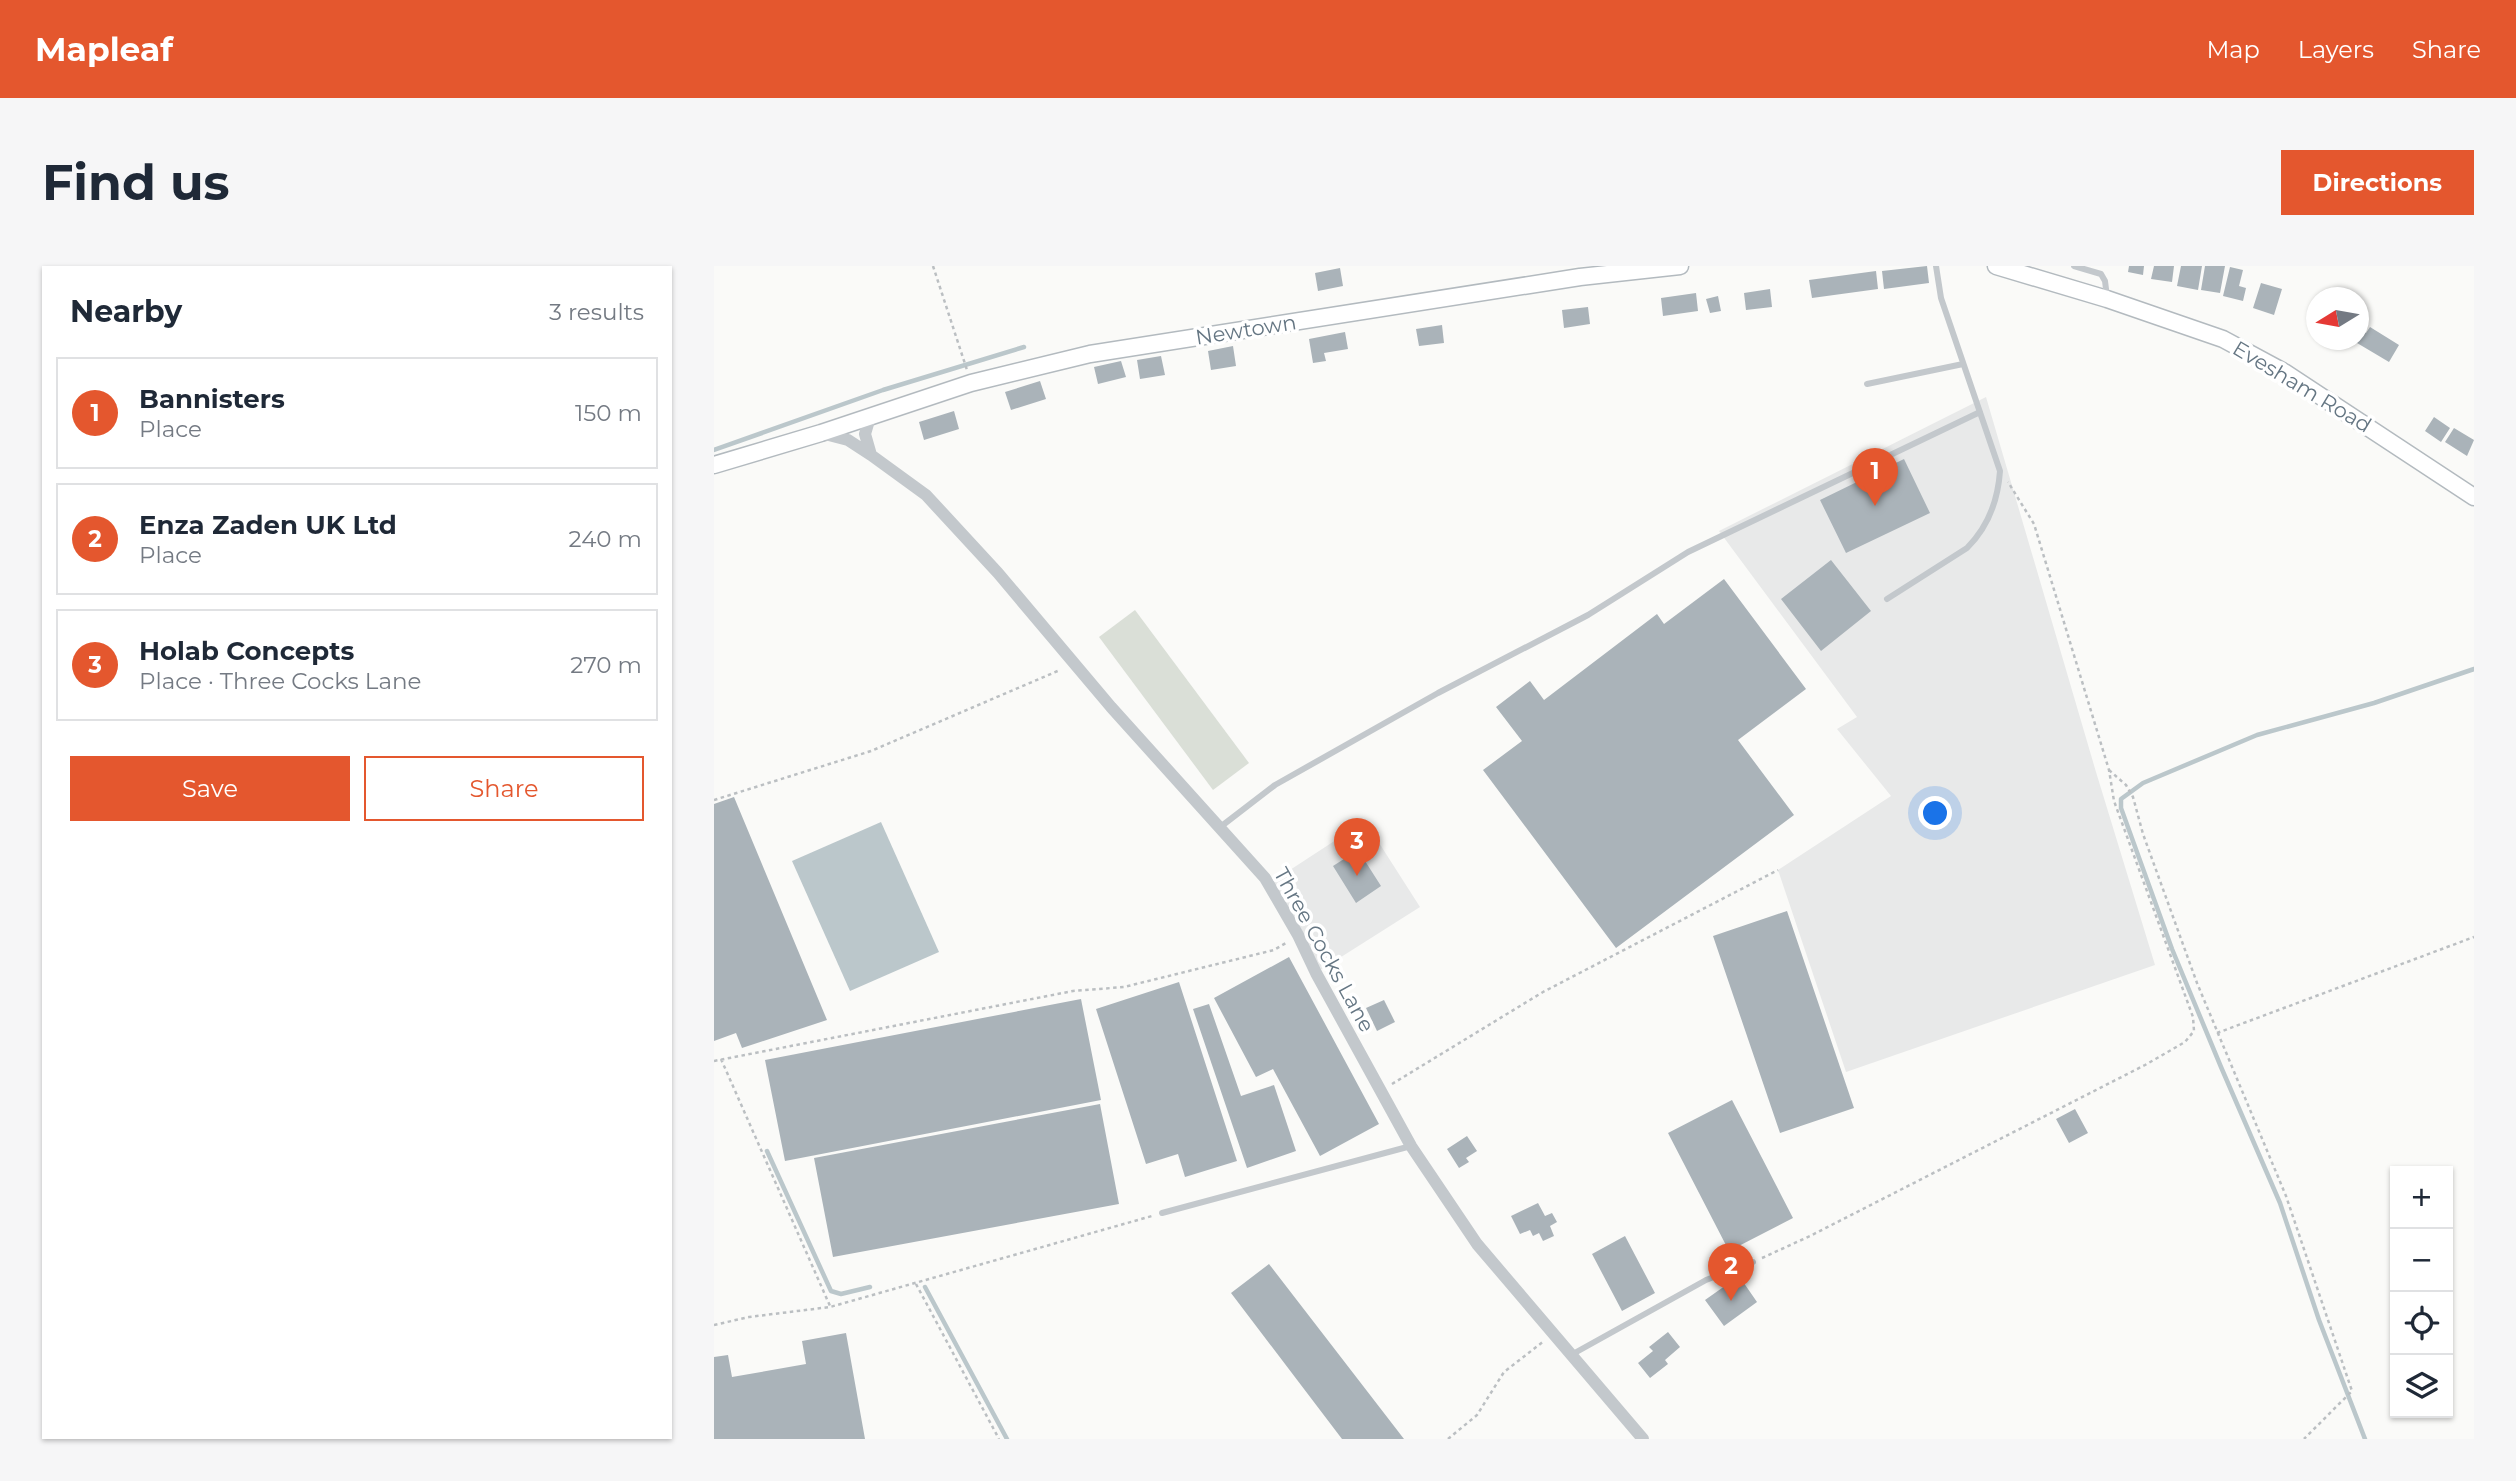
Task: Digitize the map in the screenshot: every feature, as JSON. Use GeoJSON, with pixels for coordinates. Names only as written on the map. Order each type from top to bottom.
{"type":"FeatureCollection","features":[{"type":"Feature","properties":{"kind":"main road","name":"Newtown"},"geometry":{"type":"LineString","coordinates":[[821,433],[971,383],[1090,354],[1580,277],[1679,266]]}},
{"type":"Feature","properties":{"kind":"main road","name":"Evesham Road"},"geometry":{"type":"LineString","coordinates":[[1996,266],[2107,299],[2223,339],[2272,365],[2474,497]]}},
{"type":"Feature","properties":{"kind":"main road"},"geometry":{"type":"LineString","coordinates":[[714,465],[821,433]]}},
{"type":"Feature","properties":{"kind":"street"},"geometry":{"type":"LineString","coordinates":[[870,417],[865,434],[872,455]]}},
{"type":"Feature","properties":{"kind":"street","name":"Three Cocks Lane"},"geometry":{"type":"LineString","coordinates":[[821,433],[848,440],[926,495],[998,573],[1073,664],[1265,878],[1411,1146],[1477,1244],[1643,1439]]}},
{"type":"Feature","properties":{"kind":"lane"},"geometry":{"type":"LineString","coordinates":[[1887,599],[1967,548],[1978,537],[1994,502],[2000,471],[1941,298],[1936,266]]}},
{"type":"Feature","properties":{"kind":"lane"},"geometry":{"type":"LineString","coordinates":[[2074,266],[2101,274],[2105,281],[2107,299]]}},
{"type":"Feature","properties":{"kind":"lane"},"geometry":{"type":"LineString","coordinates":[[1867,384],[1963,364]]}},
{"type":"Feature","properties":{"kind":"lane"},"geometry":{"type":"LineString","coordinates":[[1219,828],[1275,785],[1438,694],[1588,615],[1689,552],[1980,412]]}},
{"type":"Feature","properties":{"kind":"lane"},"geometry":{"type":"LineString","coordinates":[[1162,1213],[1411,1146]]}},
{"type":"Feature","properties":{"kind":"lane"},"geometry":{"type":"LineString","coordinates":[[1571,1354],[1706,1280],[1753,1262]]}},
{"type":"Feature","properties":{"kind":"path"},"geometry":{"type":"LineString","coordinates":[[933,266],[968,372]]}},
{"type":"Feature","properties":{"kind":"path"},"geometry":{"type":"LineString","coordinates":[[1753,1262],[1810,1236],[2145,1065],[2185,1042],[2194,1031],[2193,1017],[2114,802],[2109,770],[2034,524],[2020,497],[2000,471]]}},
{"type":"Feature","properties":{"kind":"path"},"geometry":{"type":"LineString","coordinates":[[714,800],[871,751],[1073,664]]}},
{"type":"Feature","properties":{"kind":"path"},"geometry":{"type":"LineString","coordinates":[[2109,770],[2126,785],[2133,797],[2148,846],[2217,1033],[2286,1196],[2352,1391],[2304,1439]]}},
{"type":"Feature","properties":{"kind":"path"},"geometry":{"type":"LineString","coordinates":[[1380,1091],[1543,992],[1778,870]]}},
{"type":"Feature","properties":{"kind":"path"},"geometry":{"type":"LineString","coordinates":[[714,1061],[1073,990],[1124,987],[1274,950],[1298,935]]}},
{"type":"Feature","properties":{"kind":"path"},"geometry":{"type":"LineString","coordinates":[[2217,1033],[2474,937]]}},
{"type":"Feature","properties":{"kind":"path"},"geometry":{"type":"LineString","coordinates":[[721,1059],[830,1307]]}},
{"type":"Feature","properties":{"kind":"path"},"geometry":{"type":"LineString","coordinates":[[714,1325],[749,1317],[830,1307],[1162,1213]]}},
{"type":"Feature","properties":{"kind":"path"},"geometry":{"type":"LineString","coordinates":[[916,1284],[999,1439]]}},
{"type":"Feature","properties":{"kind":"path"},"geometry":{"type":"LineString","coordinates":[[1448,1439],[1477,1415],[1504,1371],[1552,1335]]}},
{"type":"Feature","properties":{"kind":"shaded area"},"geometry":{"type":"Polygon","coordinates":[[[1986,397],[2155,965],[1846,1072],[1778,870],[1891,796],[1837,729],[1857,717],[1719,531],[1986,397]]]}},
{"type":"Feature","properties":{"kind":"shaded area"},"geometry":{"type":"Polygon","coordinates":[[[1135,610],[1249,763],[1213,790],[1099,637],[1135,610]]]}},
{"type":"Feature","properties":{"kind":"shaded area"},"geometry":{"type":"Polygon","coordinates":[[[1365,821],[1420,907],[1319,971],[1270,883],[1365,821]]]}},
{"type":"Feature","properties":{"kind":"shaded area"},"geometry":{"type":"Polygon","coordinates":[[[881,822],[939,952],[850,991],[792,861],[881,822]]]}},
{"type":"Feature","properties":{"kind":"building"},"geometry":{"type":"Polygon","coordinates":[[[1927,266],[1929,283],[1884,289],[1882,271],[1927,266]]]}},
{"type":"Feature","properties":{"kind":"building"},"geometry":{"type":"Polygon","coordinates":[[[2129,266],[2144,266],[2143,275],[2128,272],[2129,266]]]}},
{"type":"Feature","properties":{"kind":"building"},"geometry":{"type":"Polygon","coordinates":[[[2154,266],[2174,266],[2172,282],[2151,279],[2154,266]]]}},
{"type":"Feature","properties":{"kind":"building"},"geometry":{"type":"Polygon","coordinates":[[[2181,266],[2202,266],[2198,290],[2177,286],[2181,266]]]}},
{"type":"Feature","properties":{"kind":"building"},"geometry":{"type":"Polygon","coordinates":[[[2205,266],[2225,266],[2220,293],[2201,290],[2205,266]]]}},
{"type":"Feature","properties":{"kind":"building"},"geometry":{"type":"Polygon","coordinates":[[[2230,267],[2243,270],[2239,286],[2246,288],[2243,301],[2223,296],[2230,267]]]}},
{"type":"Feature","properties":{"kind":"building"},"geometry":{"type":"Polygon","coordinates":[[[1340,268],[1343,286],[1318,291],[1315,273],[1340,268]]]}},
{"type":"Feature","properties":{"kind":"building"},"geometry":{"type":"Polygon","coordinates":[[[1876,271],[1878,289],[1812,298],[1809,280],[1876,271]]]}},
{"type":"Feature","properties":{"kind":"building"},"geometry":{"type":"Polygon","coordinates":[[[2261,283],[2282,289],[2274,315],[2253,308],[2261,283]]]}},
{"type":"Feature","properties":{"kind":"building"},"geometry":{"type":"Polygon","coordinates":[[[1770,289],[1772,307],[1746,310],[1744,293],[1770,289]]]}},
{"type":"Feature","properties":{"kind":"building"},"geometry":{"type":"Polygon","coordinates":[[[1696,293],[1698,311],[1663,316],[1661,298],[1696,293]]]}},
{"type":"Feature","properties":{"kind":"building"},"geometry":{"type":"Polygon","coordinates":[[[1718,296],[1721,311],[1710,313],[1706,299],[1718,296]]]}},
{"type":"Feature","properties":{"kind":"building"},"geometry":{"type":"Polygon","coordinates":[[[1588,307],[1590,324],[1564,328],[1562,310],[1588,307]]]}},
{"type":"Feature","properties":{"kind":"building"},"geometry":{"type":"Polygon","coordinates":[[[1442,325],[1444,343],[1419,346],[1416,329],[1442,325]]]}},
{"type":"Feature","properties":{"kind":"building"},"geometry":{"type":"Polygon","coordinates":[[[2369,328],[2399,345],[2389,362],[2369,350],[2369,328]]]}},
{"type":"Feature","properties":{"kind":"building"},"geometry":{"type":"Polygon","coordinates":[[[1345,332],[1348,349],[1324,353],[1326,361],[1313,363],[1309,339],[1345,332]]]}},
{"type":"Feature","properties":{"kind":"building"},"geometry":{"type":"Polygon","coordinates":[[[1233,346],[1236,366],[1211,370],[1208,351],[1233,346]]]}},
{"type":"Feature","properties":{"kind":"building"},"geometry":{"type":"Polygon","coordinates":[[[1161,356],[1165,375],[1140,379],[1137,360],[1161,356]]]}},
{"type":"Feature","properties":{"kind":"building"},"geometry":{"type":"Polygon","coordinates":[[[1121,361],[1126,377],[1098,384],[1094,367],[1121,361]]]}},
{"type":"Feature","properties":{"kind":"building"},"geometry":{"type":"Polygon","coordinates":[[[1040,381],[1046,399],[1011,410],[1005,392],[1040,381]]]}},
{"type":"Feature","properties":{"kind":"building"},"geometry":{"type":"Polygon","coordinates":[[[954,411],[959,429],[924,440],[919,422],[954,411]]]}},
{"type":"Feature","properties":{"kind":"building"},"geometry":{"type":"Polygon","coordinates":[[[2434,417],[2450,428],[2441,442],[2425,431],[2434,417]]]}},
{"type":"Feature","properties":{"kind":"building"},"geometry":{"type":"Polygon","coordinates":[[[2454,428],[2474,440],[2467,456],[2445,442],[2454,428]]]}},
{"type":"Feature","properties":{"kind":"building"},"geometry":{"type":"Polygon","coordinates":[[[1904,459],[1930,513],[1846,553],[1820,500],[1904,459]]]}},
{"type":"Feature","properties":{"kind":"building"},"geometry":{"type":"Polygon","coordinates":[[[1831,560],[1871,611],[1821,651],[1781,599],[1831,560]]]}},
{"type":"Feature","properties":{"kind":"building"},"geometry":{"type":"Polygon","coordinates":[[[1724,579],[1806,689],[1738,740],[1794,815],[1616,948],[1483,770],[1522,741],[1496,707],[1530,681],[1544,700],[1657,614],[1664,624],[1724,579]]]}},
{"type":"Feature","properties":{"kind":"building"},"geometry":{"type":"Polygon","coordinates":[[[734,797],[827,1020],[742,1048],[736,1033],[714,1041],[714,804],[734,797]]]}},
{"type":"Feature","properties":{"kind":"building"},"geometry":{"type":"Polygon","coordinates":[[[1358,850],[1381,886],[1356,903],[1333,866],[1358,850]]]}},
{"type":"Feature","properties":{"kind":"building"},"geometry":{"type":"Polygon","coordinates":[[[1787,911],[1854,1108],[1780,1133],[1713,936],[1787,911]]]}},
{"type":"Feature","properties":{"kind":"building"},"geometry":{"type":"Polygon","coordinates":[[[1289,957],[1379,1124],[1320,1156],[1273,1069],[1256,1077],[1214,998],[1289,957]]]}},
{"type":"Feature","properties":{"kind":"building"},"geometry":{"type":"Polygon","coordinates":[[[1179,982],[1237,1161],[1185,1177],[1178,1154],[1146,1164],[1096,1009],[1179,982]]]}},
{"type":"Feature","properties":{"kind":"building"},"geometry":{"type":"Polygon","coordinates":[[[1081,999],[1101,1100],[785,1161],[765,1060],[1081,999]]]}},
{"type":"Feature","properties":{"kind":"building"},"geometry":{"type":"Polygon","coordinates":[[[1384,1000],[1395,1022],[1377,1031],[1366,1008],[1384,1000]]]}},
{"type":"Feature","properties":{"kind":"building"},"geometry":{"type":"Polygon","coordinates":[[[1209,1004],[1241,1096],[1274,1085],[1296,1151],[1247,1168],[1193,1009],[1209,1004]]]}},
{"type":"Feature","properties":{"kind":"building"},"geometry":{"type":"Polygon","coordinates":[[[1732,1100],[1793,1218],[1729,1251],[1668,1133],[1732,1100]]]}},
{"type":"Feature","properties":{"kind":"building"},"geometry":{"type":"Polygon","coordinates":[[[1100,1104],[1119,1204],[833,1257],[814,1158],[1100,1104]]]}},
{"type":"Feature","properties":{"kind":"building"},"geometry":{"type":"Polygon","coordinates":[[[2075,1109],[2088,1133],[2069,1143],[2056,1119],[2075,1109]]]}},
{"type":"Feature","properties":{"kind":"building"},"geometry":{"type":"Polygon","coordinates":[[[1467,1136],[1477,1151],[1466,1158],[1469,1162],[1459,1168],[1447,1149],[1467,1136]]]}},
{"type":"Feature","properties":{"kind":"building"},"geometry":{"type":"Polygon","coordinates":[[[1538,1203],[1545,1216],[1552,1213],[1557,1222],[1550,1226],[1554,1236],[1543,1241],[1539,1233],[1533,1236],[1530,1230],[1520,1234],[1511,1216],[1538,1203]]]}},
{"type":"Feature","properties":{"kind":"building"},"geometry":{"type":"Polygon","coordinates":[[[1625,1236],[1655,1293],[1622,1311],[1592,1254],[1625,1236]]]}},
{"type":"Feature","properties":{"kind":"building"},"geometry":{"type":"Polygon","coordinates":[[[1269,1264],[1404,1439],[1342,1439],[1231,1293],[1269,1264]]]}},
{"type":"Feature","properties":{"kind":"building"},"geometry":{"type":"Polygon","coordinates":[[[1739,1276],[1757,1302],[1724,1326],[1705,1300],[1739,1276]]]}},
{"type":"Feature","properties":{"kind":"building"},"geometry":{"type":"Polygon","coordinates":[[[1668,1332],[1680,1347],[1665,1360],[1668,1364],[1650,1378],[1638,1363],[1653,1351],[1649,1347],[1668,1332]]]}},
{"type":"Feature","properties":{"kind":"building"},"geometry":{"type":"Polygon","coordinates":[[[846,1333],[865,1439],[714,1439],[714,1357],[728,1355],[732,1377],[806,1364],[802,1341],[846,1333]]]}},
{"type":"Feature","properties":{"kind":"waterway"},"geometry":{"type":"LineString","coordinates":[[714,450],[883,390],[1024,347]]}},
{"type":"Feature","properties":{"kind":"waterway"},"geometry":{"type":"LineString","coordinates":[[2365,1439],[2319,1320],[2280,1203],[2172,949],[2121,808],[2121,799],[2143,783],[2257,735],[2374,703],[2474,669]]}},
{"type":"Feature","properties":{"kind":"waterway"},"geometry":{"type":"LineString","coordinates":[[767,1151],[831,1291],[841,1294],[870,1287]]}},
{"type":"Feature","properties":{"kind":"waterway"},"geometry":{"type":"LineString","coordinates":[[925,1287],[1007,1439]]}},
{"type":"Feature","properties":{"kind":"place","name":"Bannisters"},"geometry":{"type":"Point","coordinates":[1875,506]}},
{"type":"Feature","properties":{"kind":"place","name":"Holab Concepts"},"geometry":{"type":"Point","coordinates":[1357,876]}},
{"type":"Feature","properties":{"kind":"place","name":"Enza Zaden UK Ltd"},"geometry":{"type":"Point","coordinates":[1731,1301]}}]}
